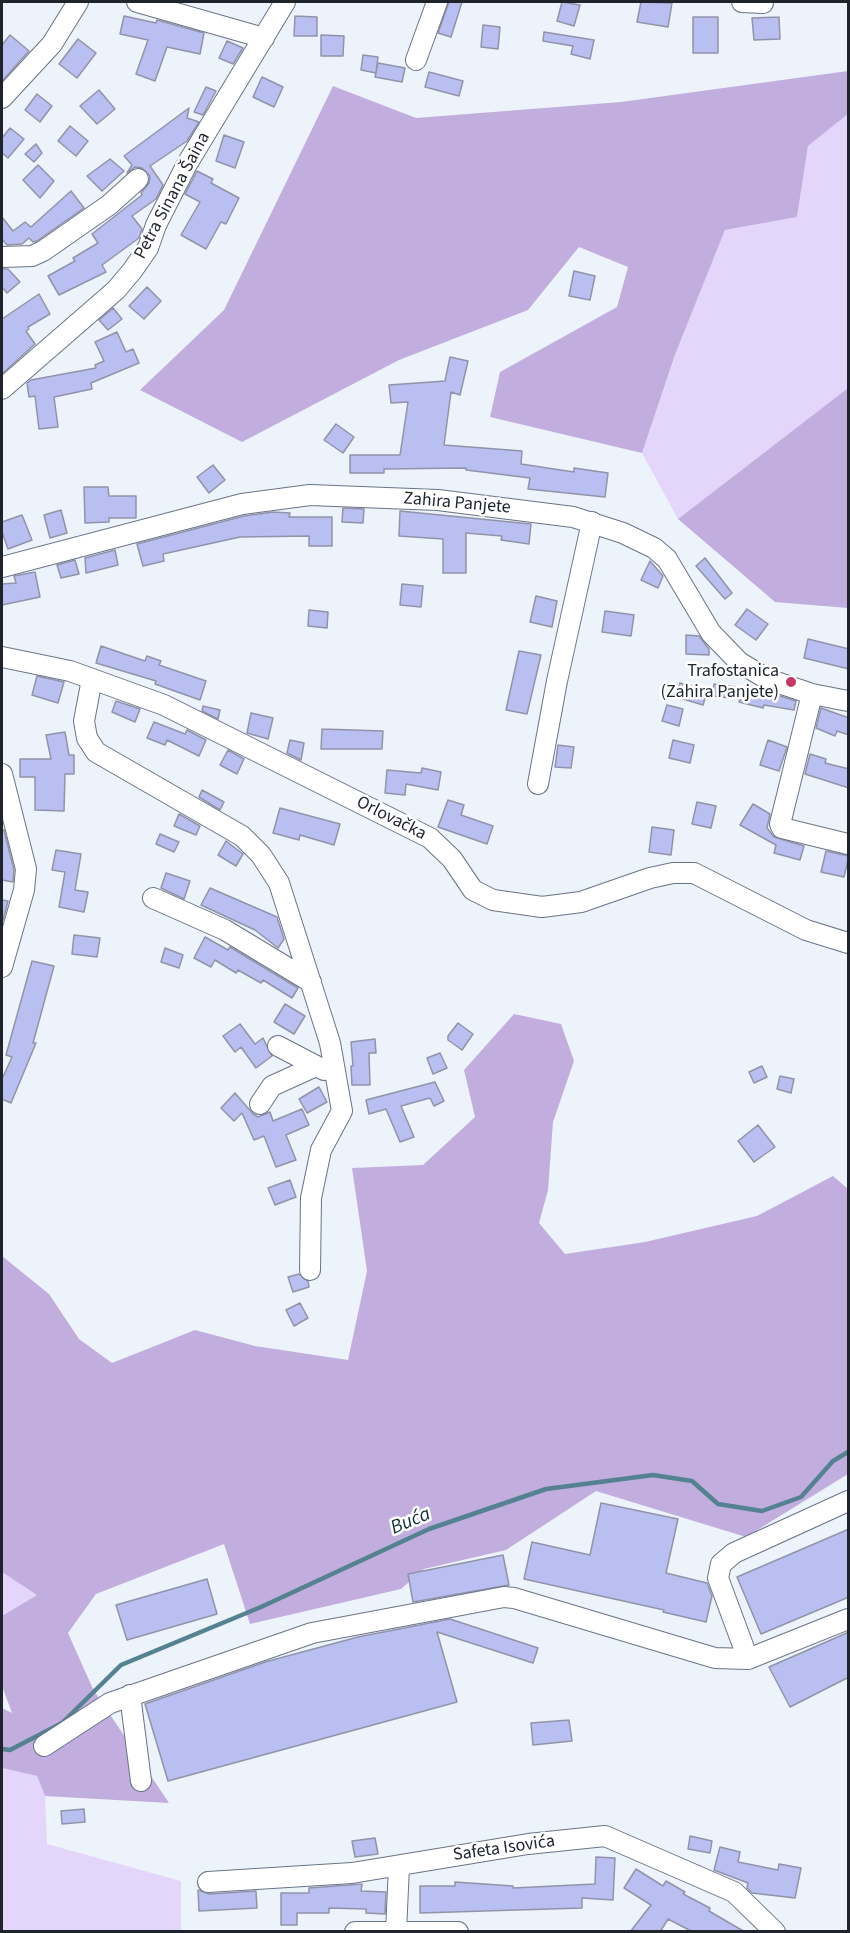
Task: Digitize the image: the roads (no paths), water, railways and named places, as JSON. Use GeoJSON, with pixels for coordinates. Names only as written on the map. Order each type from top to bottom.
{"type":"FeatureCollection","features":[{"type":"Feature","properties":{"kind":"street"},"geometry":{"type":"LineString","coordinates":[[2,98],[52,44],[78,2]]}},
{"type":"Feature","properties":{"kind":"street"},"geometry":{"type":"LineString","coordinates":[[137,2],[264,38]]}},
{"type":"Feature","properties":{"kind":"street","name":"Petra Sinana Šaina"},"geometry":{"type":"LineString","coordinates":[[2,389],[116,290],[132,271],[148,248],[156,225],[187,164],[285,2]]}},
{"type":"Feature","properties":{"kind":"street"},"geometry":{"type":"LineString","coordinates":[[416,60],[437,2]]}},
{"type":"Feature","properties":{"kind":"street"},"geometry":{"type":"LineString","coordinates":[[742,2],[763,3]]}},
{"type":"Feature","properties":{"kind":"street"},"geometry":{"type":"LineString","coordinates":[[2,257],[32,256],[43,251],[108,205],[138,179]]}},
{"type":"Feature","properties":{"kind":"street","name":"Zahira Panjete"},"geometry":{"type":"LineString","coordinates":[[2,567],[242,504],[310,495],[438,500],[573,517],[592,522],[654,548],[667,560],[711,633],[739,662],[767,679],[812,694],[849,701]]}},
{"type":"Feature","properties":{"kind":"street"},"geometry":{"type":"LineString","coordinates":[[537,784],[592,522]]}},
{"type":"Feature","properties":{"kind":"street","name":"Orlovačka"},"geometry":{"type":"LineString","coordinates":[[2,657],[70,671],[164,705],[430,838],[452,859],[473,890],[493,900],[542,907],[580,902],[650,878],[673,873],[694,873],[806,930],[849,943]]}},
{"type":"Feature","properties":{"kind":"street"},"geometry":{"type":"LineString","coordinates":[[92,679],[84,721],[87,738],[96,752],[242,836],[261,855],[279,883],[330,1043],[342,1111],[321,1150],[311,1198],[310,1270]]}},
{"type":"Feature","properties":{"kind":"street"},"geometry":{"type":"LineString","coordinates":[[812,694],[780,824],[782,828],[849,844]]}},
{"type":"Feature","properties":{"kind":"street"},"geometry":{"type":"LineString","coordinates":[[2,774],[26,869],[24,890],[2,967]]}},
{"type":"Feature","properties":{"kind":"street"},"geometry":{"type":"LineString","coordinates":[[153,898],[225,930],[311,982]]}},
{"type":"Feature","properties":{"kind":"street"},"geometry":{"type":"LineString","coordinates":[[278,1046],[335,1075]]}},
{"type":"Feature","properties":{"kind":"street"},"geometry":{"type":"LineString","coordinates":[[260,1104],[272,1086],[316,1066]]}},
{"type":"Feature","properties":{"kind":"street"},"geometry":{"type":"LineString","coordinates":[[748,1659],[718,1578],[721,1564],[734,1553],[849,1502]]}},
{"type":"Feature","properties":{"kind":"street"},"geometry":{"type":"LineString","coordinates":[[44,1746],[110,1703],[312,1633],[504,1597],[514,1598],[715,1658],[748,1659],[849,1619]]}},
{"type":"Feature","properties":{"kind":"street"},"geometry":{"type":"LineString","coordinates":[[130,1695],[141,1781]]}},
{"type":"Feature","properties":{"kind":"street","name":"Safeta Isovića"},"geometry":{"type":"LineString","coordinates":[[208,1882],[352,1873],[528,1844],[605,1836],[734,1892],[775,1932]]}},
{"type":"Feature","properties":{"kind":"street"},"geometry":{"type":"LineString","coordinates":[[396,1931],[399,1866]]}},
{"type":"Feature","properties":{"kind":"street"},"geometry":{"type":"LineString","coordinates":[[355,1932],[458,1932]]}},
{"type":"Feature","properties":{"kind":"waterway","name":"Buća"},"geometry":{"type":"LineString","coordinates":[[2,1749],[10,1750],[62,1723],[121,1665],[261,1607],[429,1529],[546,1489],[653,1475],[692,1481],[718,1504],[762,1511],[801,1497],[833,1461],[848,1452]]}},
{"type":"Feature","properties":{"kind":"place","name":"Trafostanica (Zahira Panjete)"},"geometry":{"type":"Point","coordinates":[791,682]}}]}
